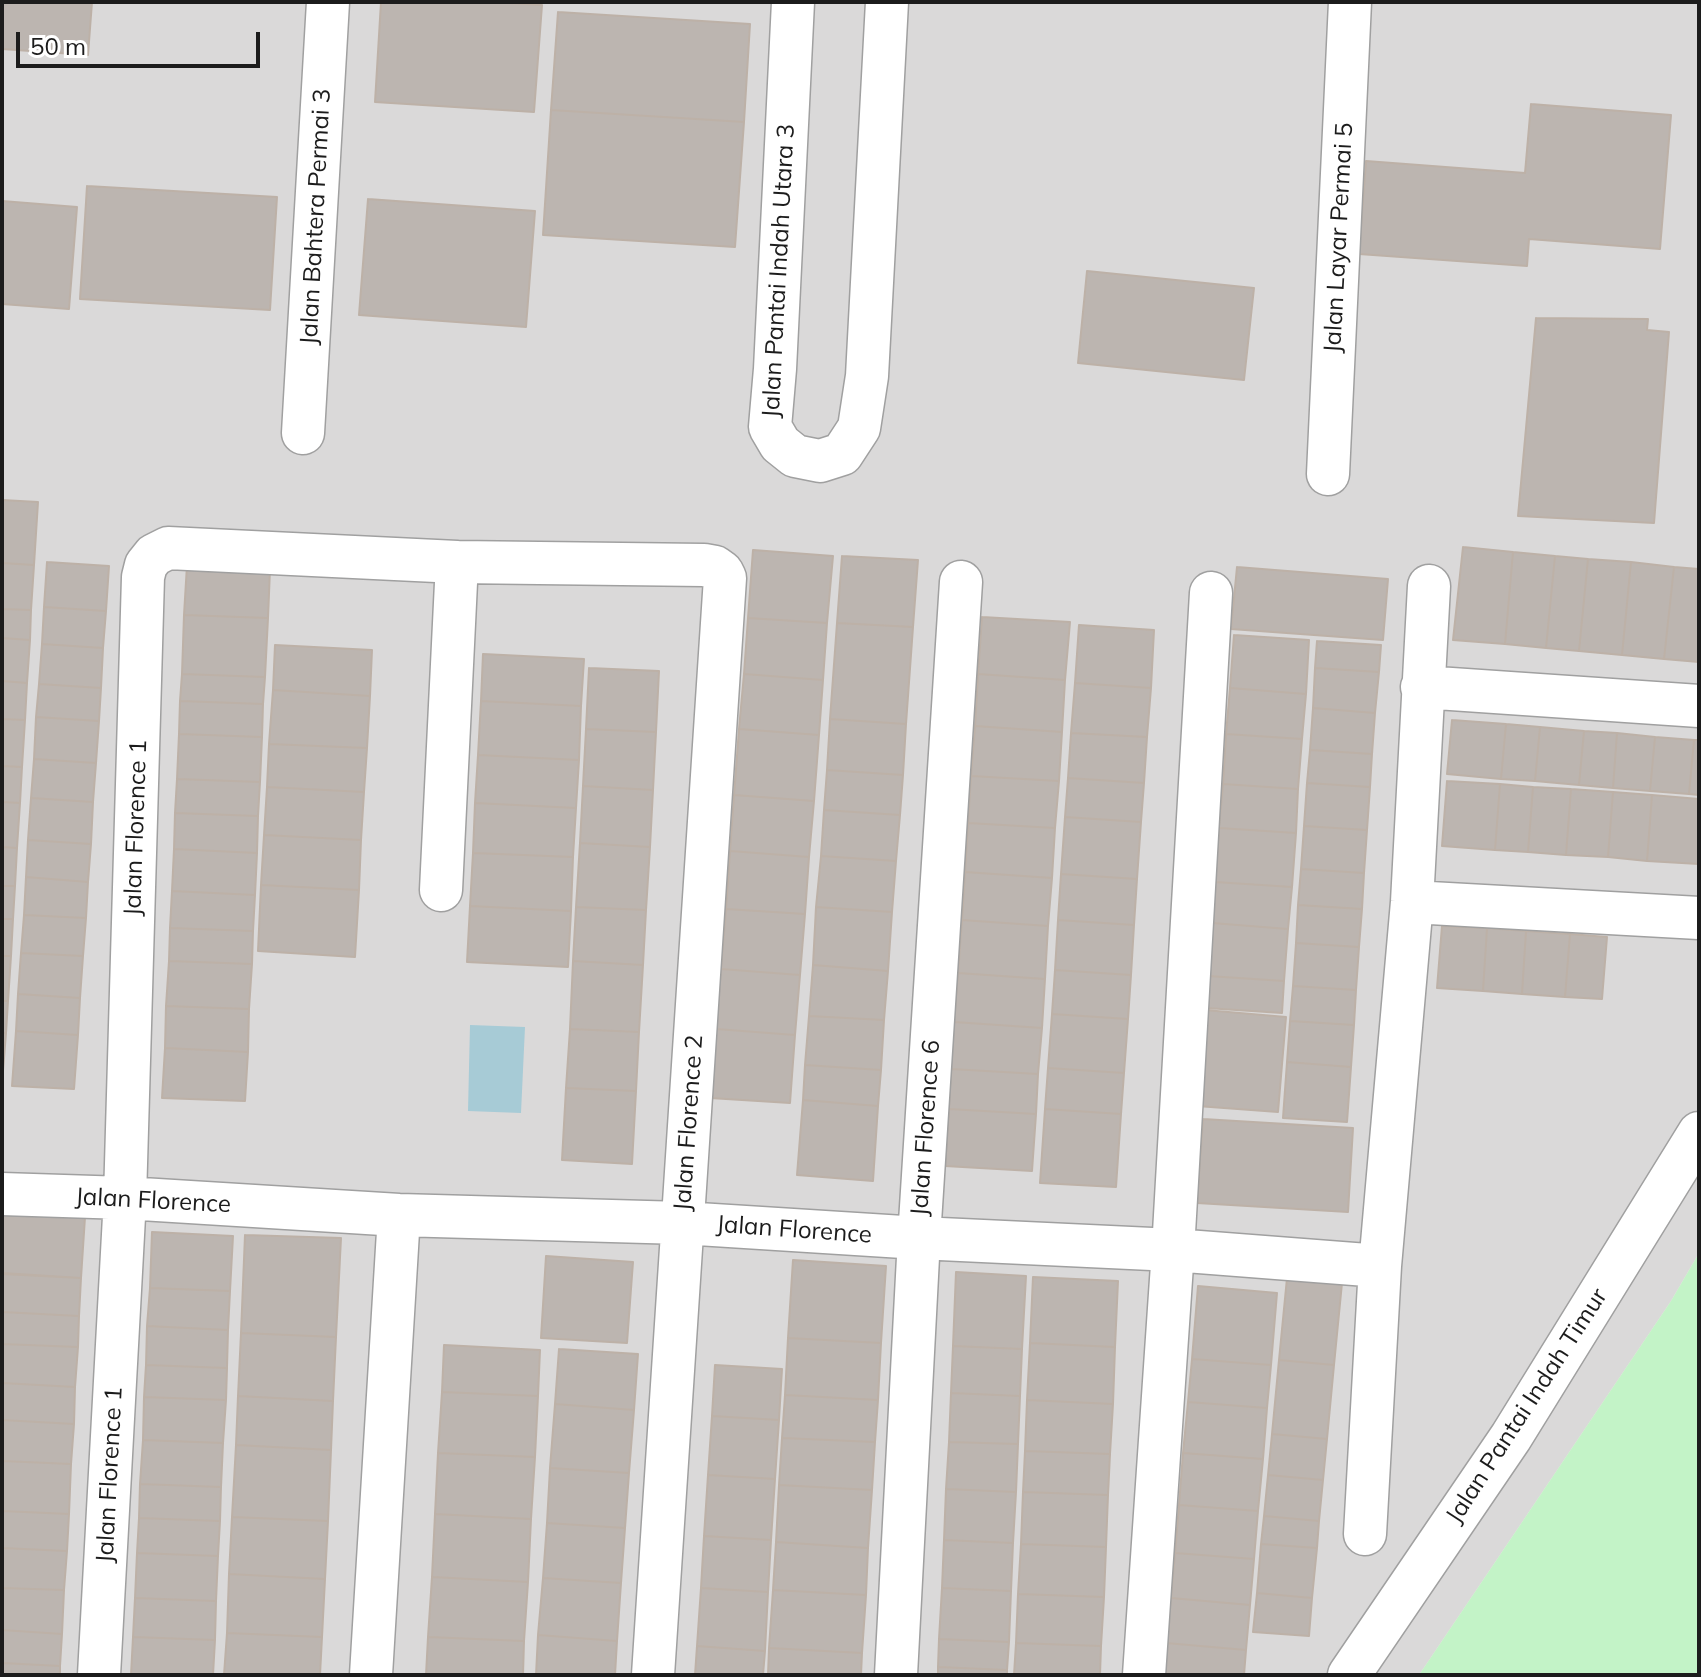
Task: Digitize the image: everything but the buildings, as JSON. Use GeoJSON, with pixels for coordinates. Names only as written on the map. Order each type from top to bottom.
{"type":"FeatureCollection","features":[{"type":"Feature","properties":{"kind":"street","name":"Jalan Bahtera Permai 3"},"geometry":{"type":"LineString","coordinates":[[303,433],[328,2]]}},
{"type":"Feature","properties":{"kind":"street","name":"Jalan Pantai Indah Utara 3"},"geometry":{"type":"LineString","coordinates":[[793,2],[770,427],[780,444],[795,456],[820,461],[842,454],[859,428],[867,376],[887,2]]}},
{"type":"Feature","properties":{"kind":"street","name":"Jalan Layar Permai 5"},"geometry":{"type":"LineString","coordinates":[[1328,474],[1350,2]]}},
{"type":"Feature","properties":{"kind":"street","name":"Jalan Florence 1"},"geometry":{"type":"LineString","coordinates":[[99,1675],[125,1198],[143,577],[146,565],[154,555],[168,548],[457,562],[704,565],[722,572]]}},
{"type":"Feature","properties":{"kind":"street"},"geometry":{"type":"LineString","coordinates":[[441,890],[457,562]]}},
{"type":"Feature","properties":{"kind":"street","name":"Jalan Florence 2"},"geometry":{"type":"LineString","coordinates":[[653,1675],[725,585],[722,572]]}},
{"type":"Feature","properties":{"kind":"street","name":"Jalan Florence 6"},"geometry":{"type":"LineString","coordinates":[[896,1675],[919,1238],[961,582]]}},
{"type":"Feature","properties":{"kind":"street"},"geometry":{"type":"LineString","coordinates":[[1365,1534],[1380,1266],[1412,902],[1429,586]]}},
{"type":"Feature","properties":{"kind":"street"},"geometry":{"type":"LineString","coordinates":[[1144,1675],[1173,1250],[1211,593]]}},
{"type":"Feature","properties":{"kind":"street"},"geometry":{"type":"LineString","coordinates":[[1422,687],[1699,706]]}},
{"type":"Feature","properties":{"kind":"street"},"geometry":{"type":"LineString","coordinates":[[1412,902],[1699,918]]}},
{"type":"Feature","properties":{"kind":"street","name":"Jalan Pantai Indah Timur"},"geometry":{"type":"LineString","coordinates":[[1349,1675],[1511,1437],[1699,1133]]}},
{"type":"Feature","properties":{"kind":"street","name":"Jalan Florence"},"geometry":{"type":"LineString","coordinates":[[2,1194],[125,1198],[399,1215],[682,1223],[1173,1250],[1380,1266]]}},
{"type":"Feature","properties":{"kind":"street"},"geometry":{"type":"LineString","coordinates":[[371,1675],[399,1215]]}},
{"type":"Feature","properties":{"kind":"shaded area"},"geometry":{"type":"Polygon","coordinates":[[[2,2],[1699,2],[1699,1253],[1671,1301],[1419,1675],[2,1675],[2,2]]]}},
{"type":"Feature","properties":{"kind":"green space"},"geometry":{"type":"Polygon","coordinates":[[[1699,1253],[1699,1675],[1419,1675],[1671,1301],[1699,1253]]]}},
{"type":"Feature","properties":{"kind":"water"},"geometry":{"type":"Polygon","coordinates":[[[470,1025],[525,1027],[521,1113],[468,1111],[470,1025]]]}}]}
